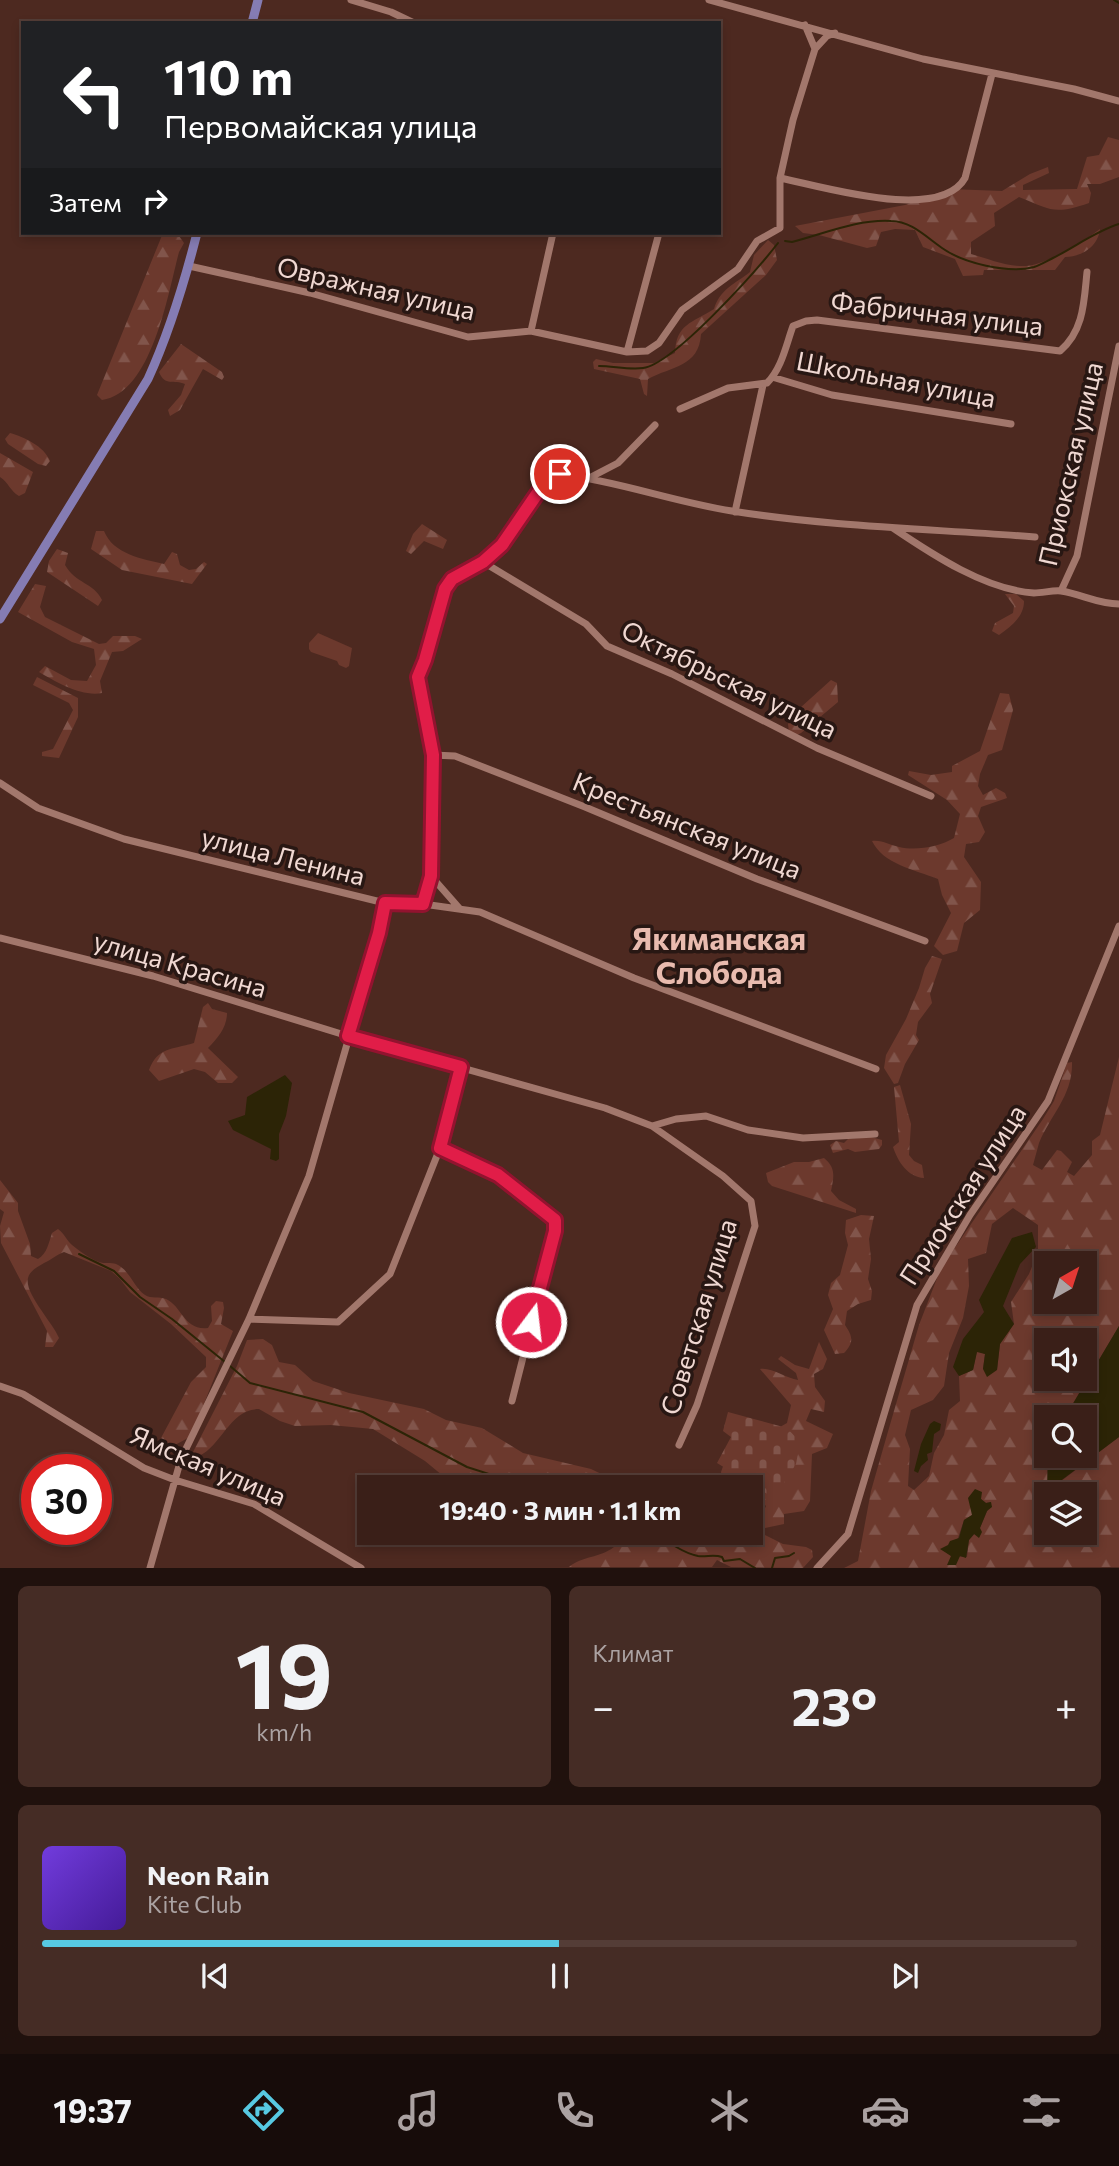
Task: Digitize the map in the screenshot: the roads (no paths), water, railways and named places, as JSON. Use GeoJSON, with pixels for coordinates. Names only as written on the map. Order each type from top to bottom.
{"type":"FeatureCollection","features":[{"type":"Feature","properties":{"kind":"main road"},"geometry":{"type":"LineString","coordinates":[[253,21],[258,0]]}},
{"type":"Feature","properties":{"kind":"main road"},"geometry":{"type":"LineString","coordinates":[[0,619],[148,379],[167,338],[197,235]]}},
{"type":"Feature","properties":{"kind":"street"},"geometry":{"type":"LineString","coordinates":[[351,0],[391,12],[407,21]]}},
{"type":"Feature","properties":{"kind":"street"},"geometry":{"type":"LineString","coordinates":[[709,0],[923,59],[1074,89],[1119,101]]}},
{"type":"Feature","properties":{"kind":"street"},"geometry":{"type":"LineString","coordinates":[[805,25],[815,49]]}},
{"type":"Feature","properties":{"kind":"street"},"geometry":{"type":"LineString","coordinates":[[835,33],[827,36],[815,49],[793,120],[780,178],[872,198],[924,200],[946,195],[960,187],[965,178],[992,74]]}},
{"type":"Feature","properties":{"kind":"street","name":"Овражная улица"},"geometry":{"type":"LineString","coordinates":[[189,266],[310,293],[468,337],[531,331],[627,352],[647,351],[659,343],[682,310],[738,269],[757,241],[780,228],[780,178]]}},
{"type":"Feature","properties":{"kind":"street"},"geometry":{"type":"LineString","coordinates":[[531,331],[553,235]]}},
{"type":"Feature","properties":{"kind":"street"},"geometry":{"type":"LineString","coordinates":[[627,352],[658,235]]}},
{"type":"Feature","properties":{"kind":"street","name":"Фабричная улица"},"geometry":{"type":"LineString","coordinates":[[763,385],[772,377],[785,351],[793,326],[806,321],[817,320],[1060,351],[1072,341],[1081,321],[1087,272]]}},
{"type":"Feature","properties":{"kind":"street","name":"Приокская улица"},"geometry":{"type":"LineString","coordinates":[[1061,591],[1077,556],[1119,346]]}},
{"type":"Feature","properties":{"kind":"street","name":"Школьная улица"},"geometry":{"type":"LineString","coordinates":[[772,377],[832,395],[1011,424]]}},
{"type":"Feature","properties":{"kind":"street"},"geometry":{"type":"LineString","coordinates":[[680,409],[728,388],[763,385],[735,512]]}},
{"type":"Feature","properties":{"kind":"street"},"geometry":{"type":"LineString","coordinates":[[590,477],[618,463],[655,425]]}},
{"type":"Feature","properties":{"kind":"street"},"geometry":{"type":"LineString","coordinates":[[423,904],[431,876],[433,755],[418,677],[445,589],[452,579],[483,562],[502,545],[539,491],[560,474],[590,477],[735,512],[893,528],[1035,537]]}},
{"type":"Feature","properties":{"kind":"street"},"geometry":{"type":"LineString","coordinates":[[893,528],[930,553],[1002,587],[1034,593],[1061,591],[1105,604],[1119,604]]}},
{"type":"Feature","properties":{"kind":"street","name":"Октябрьская улица"},"geometry":{"type":"LineString","coordinates":[[483,562],[586,624],[607,646],[672,674],[817,748],[931,796]]}},
{"type":"Feature","properties":{"kind":"street","name":"Крестьянская улица"},"geometry":{"type":"LineString","coordinates":[[433,755],[455,756],[757,878],[925,941]]}},
{"type":"Feature","properties":{"kind":"street","name":"улица Ленина"},"geometry":{"type":"LineString","coordinates":[[0,783],[38,808],[124,839],[385,903],[423,904],[480,912],[634,978],[876,1069]]}},
{"type":"Feature","properties":{"kind":"street"},"geometry":{"type":"LineString","coordinates":[[431,876],[460,909]]}},
{"type":"Feature","properties":{"kind":"street"},"geometry":{"type":"LineString","coordinates":[[150,1567],[181,1459],[249,1319],[309,1176],[379,933],[385,903]]}},
{"type":"Feature","properties":{"kind":"street","name":"Приокская улица"},"geometry":{"type":"LineString","coordinates":[[818,1566],[848,1534],[917,1304],[970,1215],[1048,1101],[1119,926]]}},
{"type":"Feature","properties":{"kind":"street","name":"улица Красина"},"geometry":{"type":"LineString","coordinates":[[0,938],[153,976],[348,1036],[605,1108],[652,1126],[723,1176],[751,1201]]}},
{"type":"Feature","properties":{"kind":"street"},"geometry":{"type":"LineString","coordinates":[[249,1319],[338,1322],[390,1273],[440,1148],[461,1067]]}},
{"type":"Feature","properties":{"kind":"street"},"geometry":{"type":"LineString","coordinates":[[652,1126],[676,1119],[706,1116],[748,1130],[803,1138],[874,1134]]}},
{"type":"Feature","properties":{"kind":"street"},"geometry":{"type":"LineString","coordinates":[[440,1148],[498,1175],[555,1220],[555,1231],[512,1401]]}},
{"type":"Feature","properties":{"kind":"street","name":"Советская улица"},"geometry":{"type":"LineString","coordinates":[[679,1445],[697,1405],[755,1226],[751,1201]]}},
{"type":"Feature","properties":{"kind":"street","name":"Ямская улица"},"geometry":{"type":"LineString","coordinates":[[0,1386],[23,1394],[144,1468],[254,1504],[361,1567]]}},
{"type":"Feature","properties":{"kind":"waterway"},"geometry":{"type":"LineString","coordinates":[[1114,0],[1119,3]]}},
{"type":"Feature","properties":{"kind":"waterway"},"geometry":{"type":"LineString","coordinates":[[785,241],[792,242],[866,222],[898,222],[912,227],[962,258],[986,266],[1023,269],[1041,264],[1119,224]]}},
{"type":"Feature","properties":{"kind":"waterway"},"geometry":{"type":"LineString","coordinates":[[599,366],[643,368],[657,363],[694,334],[778,243]]}},
{"type":"Feature","properties":{"kind":"waterway"},"geometry":{"type":"LineString","coordinates":[[79,1254],[114,1271],[140,1297],[225,1362]]}},
{"type":"Feature","properties":{"kind":"waterway"},"geometry":{"type":"LineString","coordinates":[[230,1366],[250,1383],[363,1412],[467,1467],[492,1475]]}},
{"type":"Feature","properties":{"kind":"waterway"},"geometry":{"type":"LineString","coordinates":[[673,1545],[692,1555],[719,1556],[724,1561],[740,1559],[755,1568]]}},
{"type":"Feature","properties":{"kind":"waterway"},"geometry":{"type":"LineString","coordinates":[[772,1568],[775,1558],[794,1553]]}},
{"type":"Feature","properties":{"kind":"district","name":"Якиманская Слобода"},"geometry":{"type":"Point","coordinates":[719,957]}}]}
